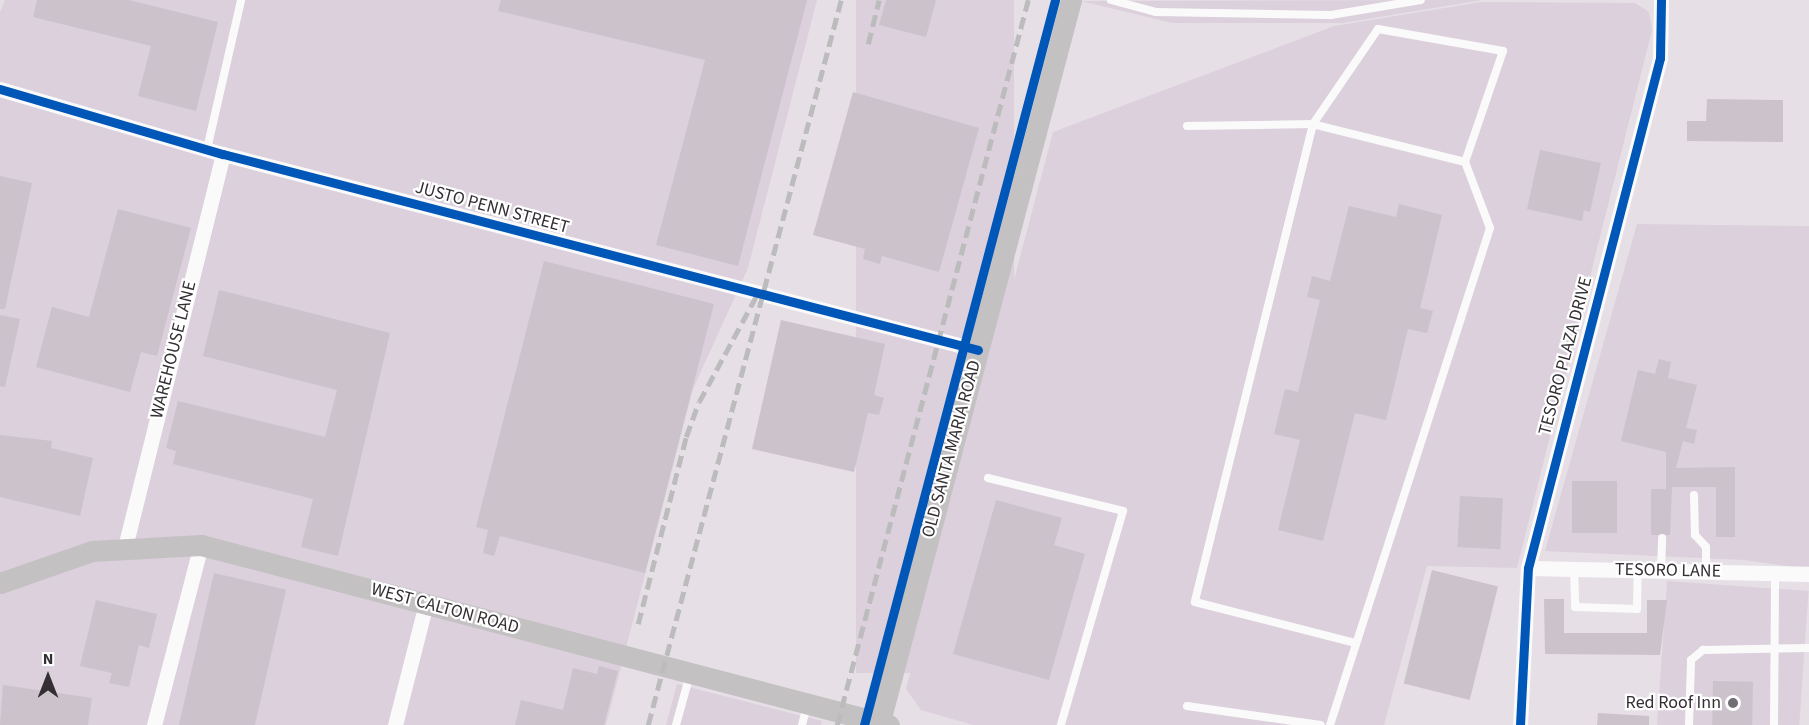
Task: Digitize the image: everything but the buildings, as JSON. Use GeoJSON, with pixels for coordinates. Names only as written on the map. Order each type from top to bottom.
{"type":"FeatureCollection","features":[{"type":"Feature","properties":{"kind":"main road","name":"OLD SANTA MARIA ROAD"},"geometry":{"type":"LineString","coordinates":[[883,724],[978,350],[1071,0]]}},
{"type":"Feature","properties":{"kind":"main road","name":"WEST CALTON ROAD"},"geometry":{"type":"LineString","coordinates":[[0,583],[68,556],[124,547],[201,545],[883,724]]}},
{"type":"Feature","properties":{"kind":"street","name":"TESORO PLAZA DRIVE"},"geometry":{"type":"LineString","coordinates":[[1520,725],[1528,568],[1660,57],[1661,0]]}},
{"type":"Feature","properties":{"kind":"street","name":"JUSTO PENN STREET"},"geometry":{"type":"LineString","coordinates":[[0,89],[223,154],[978,350]]}},
{"type":"Feature","properties":{"kind":"street","name":"WAREHOUSE LANE"},"geometry":{"type":"LineString","coordinates":[[124,547],[223,154]]}},
{"type":"Feature","properties":{"kind":"street"},"geometry":{"type":"LineString","coordinates":[[154,725],[201,545]]}},
{"type":"Feature","properties":{"kind":"street","name":"TESORO LANE"},"geometry":{"type":"LineString","coordinates":[[1528,568],[1809,574]]}},
{"type":"Feature","properties":{"kind":"street"},"geometry":{"type":"LineString","coordinates":[[394,725],[426,603]]}},
{"type":"Feature","properties":{"kind":"lane"},"geometry":{"type":"LineString","coordinates":[[207,149],[241,0]]}},
{"type":"Feature","properties":{"kind":"lane"},"geometry":{"type":"LineString","coordinates":[[1112,0],[1156,12],[1331,15],[1421,0]]}},
{"type":"Feature","properties":{"kind":"lane"},"geometry":{"type":"LineString","coordinates":[[1330,725],[1490,228],[1465,162],[1503,51],[1378,29],[1313,124],[1195,602],[1356,643]]}},
{"type":"Feature","properties":{"kind":"lane"},"geometry":{"type":"LineString","coordinates":[[1187,126],[1313,124],[1465,162]]}},
{"type":"Feature","properties":{"kind":"lane"},"geometry":{"type":"LineString","coordinates":[[988,478],[1122,511],[1061,725]]}},
{"type":"Feature","properties":{"kind":"lane"},"geometry":{"type":"LineString","coordinates":[[1694,495],[1695,535],[1706,547],[1706,571]]}},
{"type":"Feature","properties":{"kind":"lane"},"geometry":{"type":"LineString","coordinates":[[1661,571],[1662,538]]}},
{"type":"Feature","properties":{"kind":"lane"},"geometry":{"type":"LineString","coordinates":[[1574,570],[1575,607],[1637,609],[1638,570]]}},
{"type":"Feature","properties":{"kind":"lane"},"geometry":{"type":"LineString","coordinates":[[1774,725],[1775,573]]}},
{"type":"Feature","properties":{"kind":"lane"},"geometry":{"type":"LineString","coordinates":[[1689,725],[1691,660],[1703,650],[1809,648]]}},
{"type":"Feature","properties":{"kind":"lane"},"geometry":{"type":"LineString","coordinates":[[676,725],[691,673]]}},
{"type":"Feature","properties":{"kind":"lane"},"geometry":{"type":"LineString","coordinates":[[802,725],[807,703]]}},
{"type":"Feature","properties":{"kind":"lane"},"geometry":{"type":"LineString","coordinates":[[1187,706],[1321,725]]}},
{"type":"Feature","properties":{"kind":"shaded area"},"geometry":{"type":"Polygon","coordinates":[[[5,0],[817,0],[748,268],[693,389],[606,725],[0,725],[0,12],[5,0]]]}},
{"type":"Feature","properties":{"kind":"shaded area"},"geometry":{"type":"Polygon","coordinates":[[[856,0],[1014,0],[1014,673],[856,673],[856,0]]]}},
{"type":"Feature","properties":{"kind":"shaded area"},"geometry":{"type":"Polygon","coordinates":[[[1482,0],[1343,23],[1172,23],[1081,1],[1482,0]]]}},
{"type":"Feature","properties":{"kind":"shaded area"},"geometry":{"type":"Polygon","coordinates":[[[1481,2],[1635,3],[1649,12],[1652,30],[1517,568],[1427,566],[1384,725],[973,725],[921,710],[906,689],[1053,132],[1334,26],[1481,2]]]}},
{"type":"Feature","properties":{"kind":"shaded area"},"geometry":{"type":"Polygon","coordinates":[[[1637,224],[1809,226],[1809,569],[1744,560],[1545,551],[1637,224]]]}},
{"type":"Feature","properties":{"kind":"shaded area"},"geometry":{"type":"Polygon","coordinates":[[[1667,581],[1809,591],[1799,725],[1657,725],[1667,581]]]}},
{"type":"Feature","properties":{"kind":"shaded area"},"geometry":{"type":"Polygon","coordinates":[[[677,684],[822,721],[821,725],[666,725],[677,684]]]}},
{"type":"Feature","properties":{"kind":"railway"},"geometry":{"type":"LineString","coordinates":[[648,725],[841,0]]}},
{"type":"Feature","properties":{"kind":"railway"},"geometry":{"type":"LineString","coordinates":[[868,44],[879,0]]}},
{"type":"Feature","properties":{"kind":"railway"},"geometry":{"type":"LineString","coordinates":[[837,725],[1028,0]]}},
{"type":"Feature","properties":{"kind":"railway"},"geometry":{"type":"LineString","coordinates":[[638,624],[686,437],[699,402],[759,291]]}},
{"type":"Feature","properties":{"kind":"cycle path"},"geometry":{"type":"LineString","coordinates":[[864,725],[1055,0]]}},
{"type":"Feature","properties":{"kind":"cycle path"},"geometry":{"type":"LineString","coordinates":[[1520,725],[1528,568],[1660,58],[1661,0]]}},
{"type":"Feature","properties":{"kind":"cycle path"},"geometry":{"type":"LineString","coordinates":[[0,89],[223,154],[978,350]]}},
{"type":"Feature","properties":{"kind":"place","name":"Red Roof Inn"},"geometry":{"type":"Point","coordinates":[1733,703]}}]}
